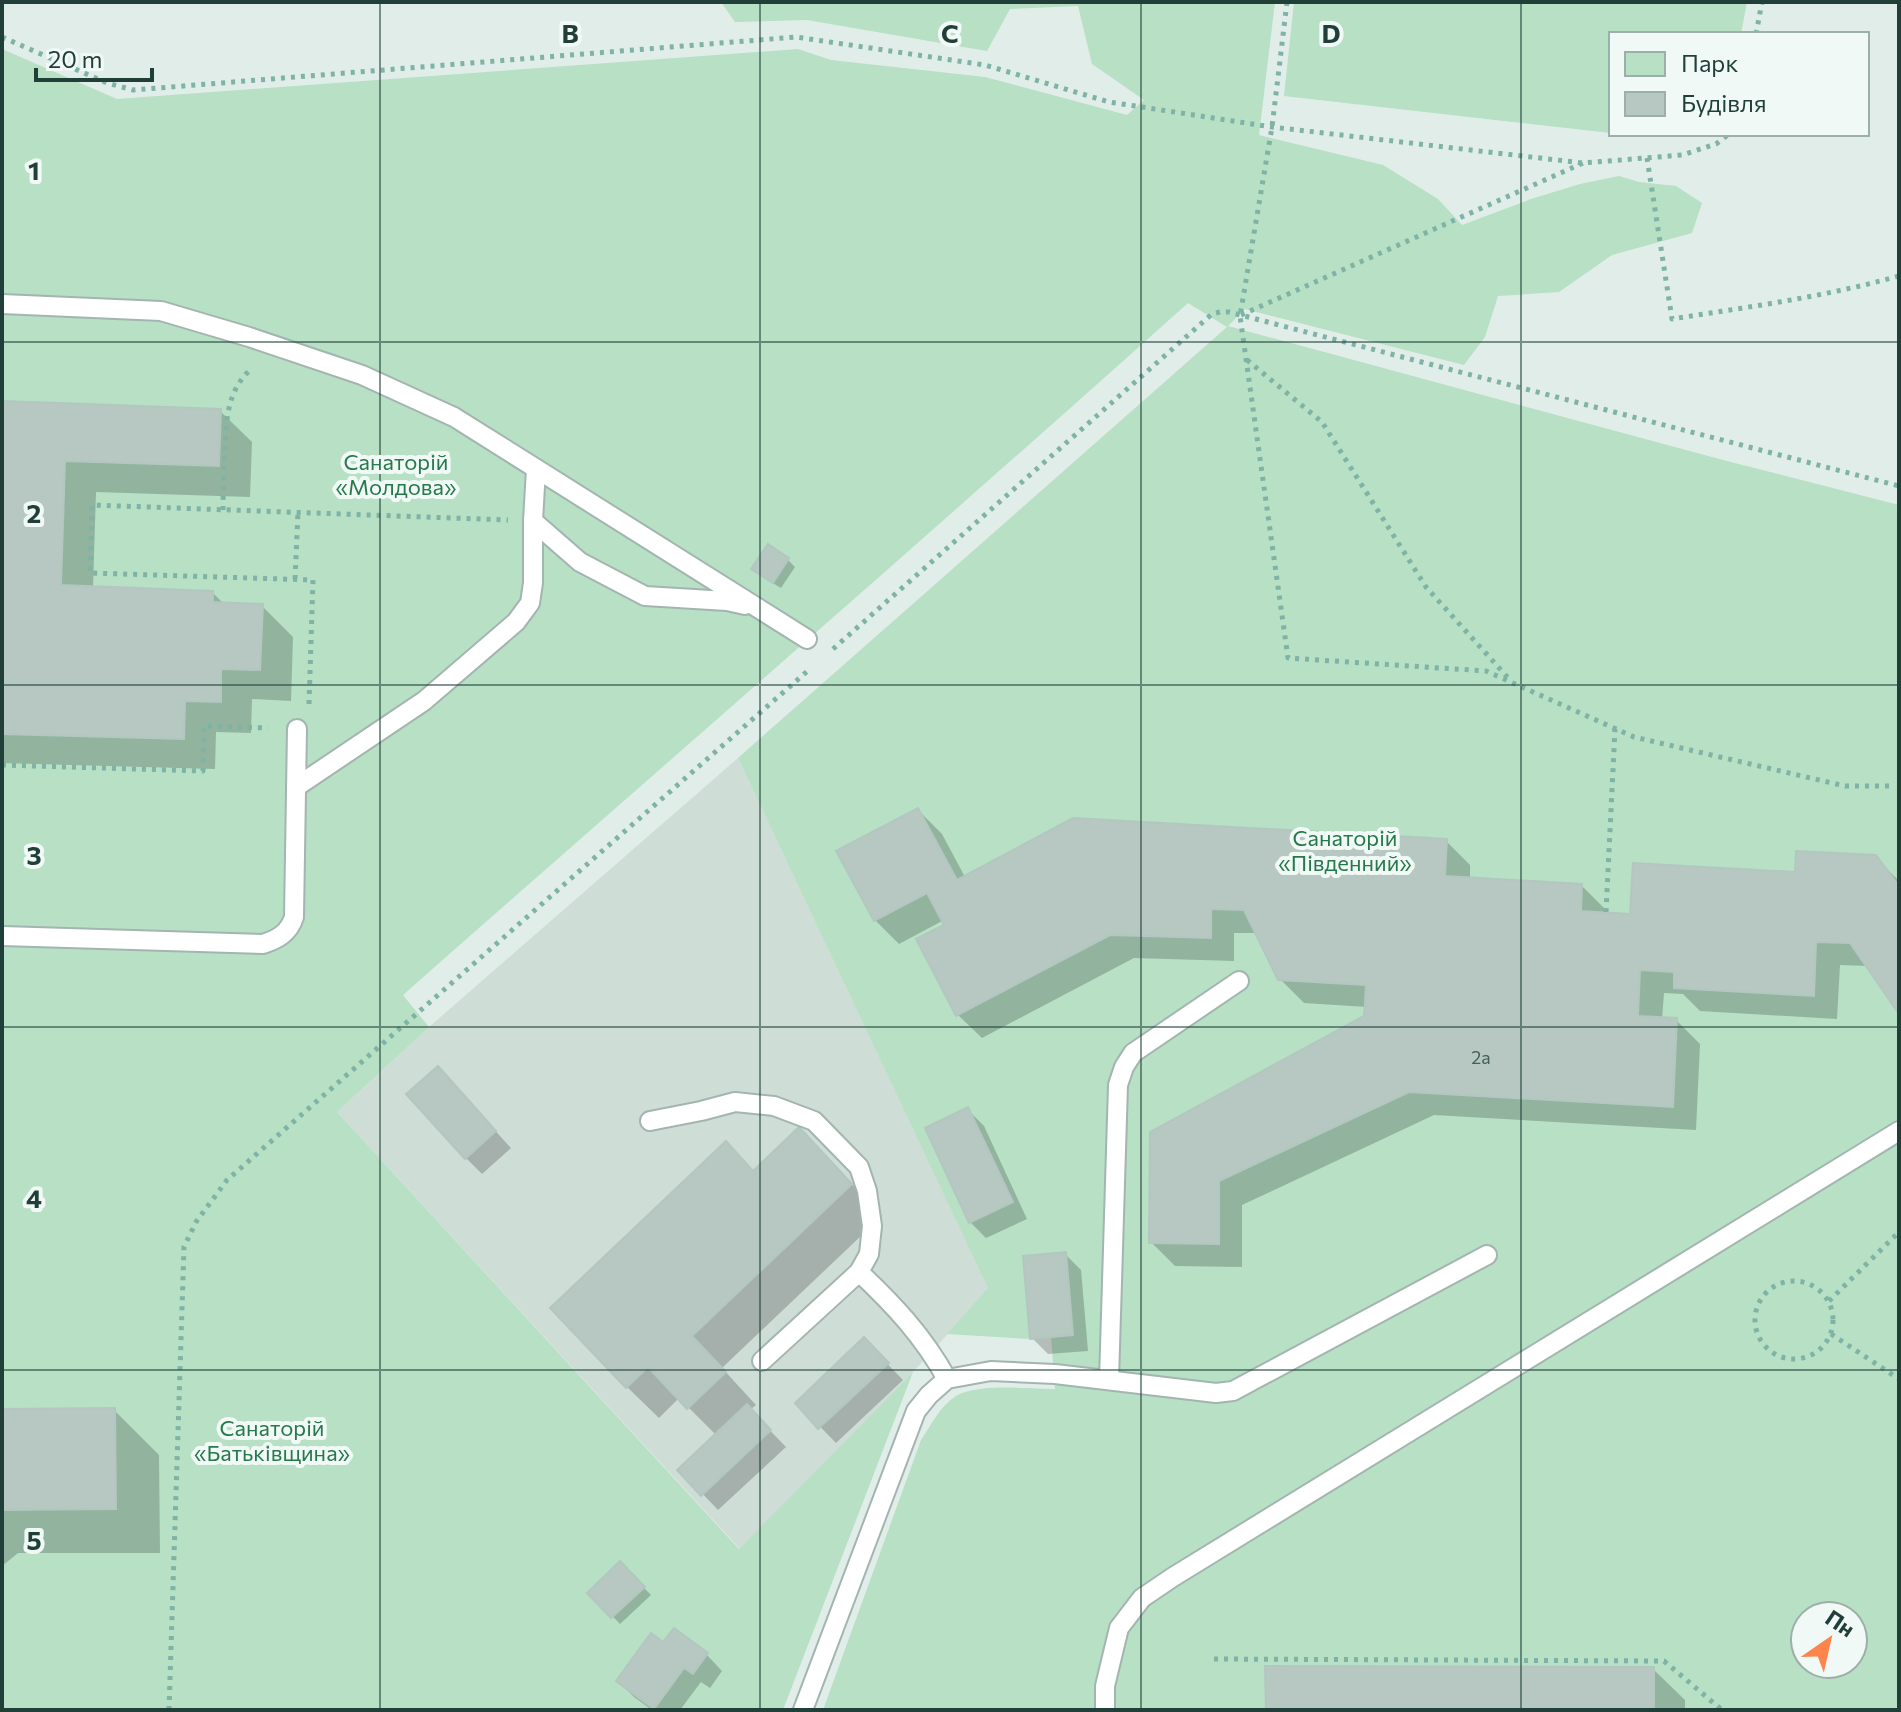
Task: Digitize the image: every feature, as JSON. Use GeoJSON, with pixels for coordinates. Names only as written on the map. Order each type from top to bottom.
{"type":"FeatureCollection","features":[{"type":"Feature","properties":{"kind":"lane"},"geometry":{"type":"LineString","coordinates":[[2,304],[161,311],[362,375],[454,417],[807,639]]}},
{"type":"Feature","properties":{"kind":"lane"},"geometry":{"type":"LineString","coordinates":[[296,787],[424,701],[516,622],[530,603],[533,583],[536,469]]}},
{"type":"Feature","properties":{"kind":"lane"},"geometry":{"type":"LineString","coordinates":[[533,521],[580,562],[645,596],[727,601],[757,607]]}},
{"type":"Feature","properties":{"kind":"lane"},"geometry":{"type":"LineString","coordinates":[[2,936],[263,944],[275,940],[291,926],[294,917],[297,729]]}},
{"type":"Feature","properties":{"kind":"lane"},"geometry":{"type":"LineString","coordinates":[[1109,1380],[1118,1085],[1133,1053],[1239,981]]}},
{"type":"Feature","properties":{"kind":"lane"},"geometry":{"type":"LineString","coordinates":[[650,1121],[735,1102],[774,1106],[814,1121],[859,1167],[867,1191],[872,1226],[869,1254],[859,1272],[762,1361]]}},
{"type":"Feature","properties":{"kind":"lane"},"geometry":{"type":"LineString","coordinates":[[1105,1710],[1105,1686],[1119,1628],[1142,1598],[1899,1131]]}},
{"type":"Feature","properties":{"kind":"lane"},"geometry":{"type":"LineString","coordinates":[[803,1710],[916,1411],[947,1379],[991,1371],[1109,1380],[1216,1393],[1233,1391],[1487,1255]]}},
{"type":"Feature","properties":{"kind":"lane"},"geometry":{"type":"LineString","coordinates":[[859,1272],[908,1320],[947,1379]]}},
{"type":"Feature","properties":{"kind":"path"},"geometry":{"type":"LineString","coordinates":[[1287,2],[1272,127],[1240,316],[1288,658],[1486,671],[1634,737],[1845,786],[1894,786]]}},
{"type":"Feature","properties":{"kind":"path"},"geometry":{"type":"LineString","coordinates":[[1756,32],[1762,2]]}},
{"type":"Feature","properties":{"kind":"path"},"geometry":{"type":"LineString","coordinates":[[2,37],[107,83],[133,90],[796,37],[985,65],[1109,102],[1272,127],[1583,163],[1682,155],[1716,144],[1726,136]]}},
{"type":"Feature","properties":{"kind":"path"},"geometry":{"type":"LineString","coordinates":[[1647,158],[1672,319],[1790,301],[1899,276]]}},
{"type":"Feature","properties":{"kind":"path"},"geometry":{"type":"LineString","coordinates":[[1240,316],[1583,163]]}},
{"type":"Feature","properties":{"kind":"path"},"geometry":{"type":"LineString","coordinates":[[824,657],[1212,314],[1220,312],[1899,486]]}},
{"type":"Feature","properties":{"kind":"path"},"geometry":{"type":"LineString","coordinates":[[223,510],[227,413],[232,395],[243,376],[283,348]]}},
{"type":"Feature","properties":{"kind":"path"},"geometry":{"type":"LineString","coordinates":[[1246,359],[1322,422],[1426,587],[1510,681]]}},
{"type":"Feature","properties":{"kind":"path"},"geometry":{"type":"LineString","coordinates":[[2,765],[203,771],[204,726],[297,729],[308,716],[313,580],[90,573],[92,505],[533,521]]}},
{"type":"Feature","properties":{"kind":"path"},"geometry":{"type":"LineString","coordinates":[[295,579],[298,512]]}},
{"type":"Feature","properties":{"kind":"path"},"geometry":{"type":"LineString","coordinates":[[169,1710],[184,1247],[196,1222],[227,1180],[812,667]]}},
{"type":"Feature","properties":{"kind":"path"},"geometry":{"type":"LineString","coordinates":[[1606,912],[1615,729]]}},
{"type":"Feature","properties":{"kind":"path"},"geometry":{"type":"LineString","coordinates":[[1829,1301],[1899,1232]]}},
{"type":"Feature","properties":{"kind":"path"},"geometry":{"type":"LineString","coordinates":[[1802,1282],[1813,1286],[1829,1301],[1833,1317],[1831,1334],[1818,1352],[1797,1360],[1786,1359],[1775,1355],[1759,1339],[1755,1329],[1756,1307],[1770,1288],[1780,1283],[1802,1282]]}},
{"type":"Feature","properties":{"kind":"path"},"geometry":{"type":"LineString","coordinates":[[1831,1334],[1899,1379]]}},
{"type":"Feature","properties":{"kind":"path"},"geometry":{"type":"LineString","coordinates":[[1214,1659],[1664,1661],[1722,1710]]}},
{"type":"Feature","properties":{"kind":"shaded area"},"geometry":{"type":"Polygon","coordinates":[[[738,758],[989,1289],[913,1372],[740,1549],[337,1112],[429,1027],[738,758]]]}},
{"type":"Feature","properties":{"kind":"green space"},"geometry":{"type":"Polygon","coordinates":[[[721,2],[1275,2],[1259,135],[1383,165],[1438,199],[1462,225],[1531,199],[1619,176],[1639,182],[1676,186],[1702,203],[1692,233],[1612,255],[1559,292],[1498,296],[1485,337],[1464,365],[1245,309],[1228,326],[1899,505],[1899,1710],[823,1710],[921,1440],[945,1405],[966,1392],[991,1388],[1055,1389],[1051,1337],[1030,1339],[947,1334],[988,1288],[738,758],[1227,327],[1188,303],[403,995],[429,1027],[337,1112],[739,1549],[913,1372],[783,1710],[2,1710],[2,49],[117,99],[798,49],[831,60],[985,77],[1127,115],[1144,100],[1092,64],[1078,6],[1010,9],[987,51],[807,20],[735,22],[721,2]]]}},
{"type":"Feature","properties":{"kind":"green space"},"geometry":{"type":"Polygon","coordinates":[[[1294,2],[1747,2],[1741,32],[1609,32],[1609,133],[1284,96],[1294,2]]]}},
{"type":"Feature","properties":{"kind":"building"},"geometry":{"type":"Polygon","coordinates":[[[2,401],[221,409],[219,466],[65,461],[61,585],[213,591],[213,602],[263,604],[260,670],[221,669],[221,702],[185,701],[184,739],[2,734],[2,401]]]}},
{"type":"Feature","properties":{"kind":"building"},"geometry":{"type":"Polygon","coordinates":[[[768,544],[789,558],[773,583],[751,569],[768,544]]]}},
{"type":"Feature","properties":{"kind":"building"},"geometry":{"type":"Polygon","coordinates":[[[918,808],[957,880],[1073,818],[1447,839],[1445,876],[1582,884],[1581,911],[1630,914],[1633,863],[1795,872],[1796,851],[1876,855],[1899,886],[1899,1014],[1850,943],[1816,942],[1814,996],[1674,988],[1674,972],[1640,970],[1638,1016],[1677,1018],[1673,1107],[1409,1092],[1219,1181],[1219,1244],[1149,1243],[1150,1132],[1364,1016],[1366,985],[1278,980],[1244,910],[1211,909],[1211,938],[1110,935],[956,1016],[916,939],[944,925],[927,893],[874,921],[836,851],[918,808]]]}},
{"type":"Feature","properties":{"kind":"building"},"geometry":{"type":"Polygon","coordinates":[[[438,1066],[496,1131],[465,1159],[406,1094],[438,1066]]]}},
{"type":"Feature","properties":{"kind":"building"},"geometry":{"type":"Polygon","coordinates":[[[968,1107],[1013,1202],[969,1223],[925,1128],[968,1107]]]}},
{"type":"Feature","properties":{"kind":"building"},"geometry":{"type":"Polygon","coordinates":[[[799,1127],[852,1184],[692,1336],[726,1372],[687,1409],[648,1367],[626,1388],[550,1308],[726,1141],[753,1171],[799,1127]]]}},
{"type":"Feature","properties":{"kind":"building"},"geometry":{"type":"Polygon","coordinates":[[[1066,1252],[1073,1335],[1030,1339],[1023,1256],[1066,1252]]]}},
{"type":"Feature","properties":{"kind":"building"},"geometry":{"type":"Polygon","coordinates":[[[864,1337],[889,1363],[818,1429],[795,1403],[864,1337]]]}},
{"type":"Feature","properties":{"kind":"building"},"geometry":{"type":"Polygon","coordinates":[[[747,1404],[771,1430],[701,1496],[677,1470],[747,1404]]]}},
{"type":"Feature","properties":{"kind":"building"},"geometry":{"type":"Polygon","coordinates":[[[115,1408],[116,1509],[2,1510],[2,1409],[115,1408]]]}},
{"type":"Feature","properties":{"kind":"building"},"geometry":{"type":"Polygon","coordinates":[[[620,1561],[645,1587],[611,1618],[587,1593],[620,1561]]]}},
{"type":"Feature","properties":{"kind":"building"},"geometry":{"type":"Polygon","coordinates":[[[674,1628],[708,1653],[693,1674],[684,1668],[654,1709],[616,1681],[651,1633],[663,1642],[674,1628]]]}},
{"type":"Feature","properties":{"kind":"building"},"geometry":{"type":"Polygon","coordinates":[[[1265,1666],[1654,1667],[1654,1710],[1266,1710],[1265,1666]]]}},
{"type":"Feature","properties":{"kind":"park label","name":"Санаторій «Молдова»"},"geometry":{"type":"Point","coordinates":[396,474]}},
{"type":"Feature","properties":{"kind":"park label","name":"Санаторій «Південний»"},"geometry":{"type":"Point","coordinates":[1345,850]}},
{"type":"Feature","properties":{"kind":"park label","name":"Санаторій «Батьківщина»"},"geometry":{"type":"Point","coordinates":[272,1440]}}]}
